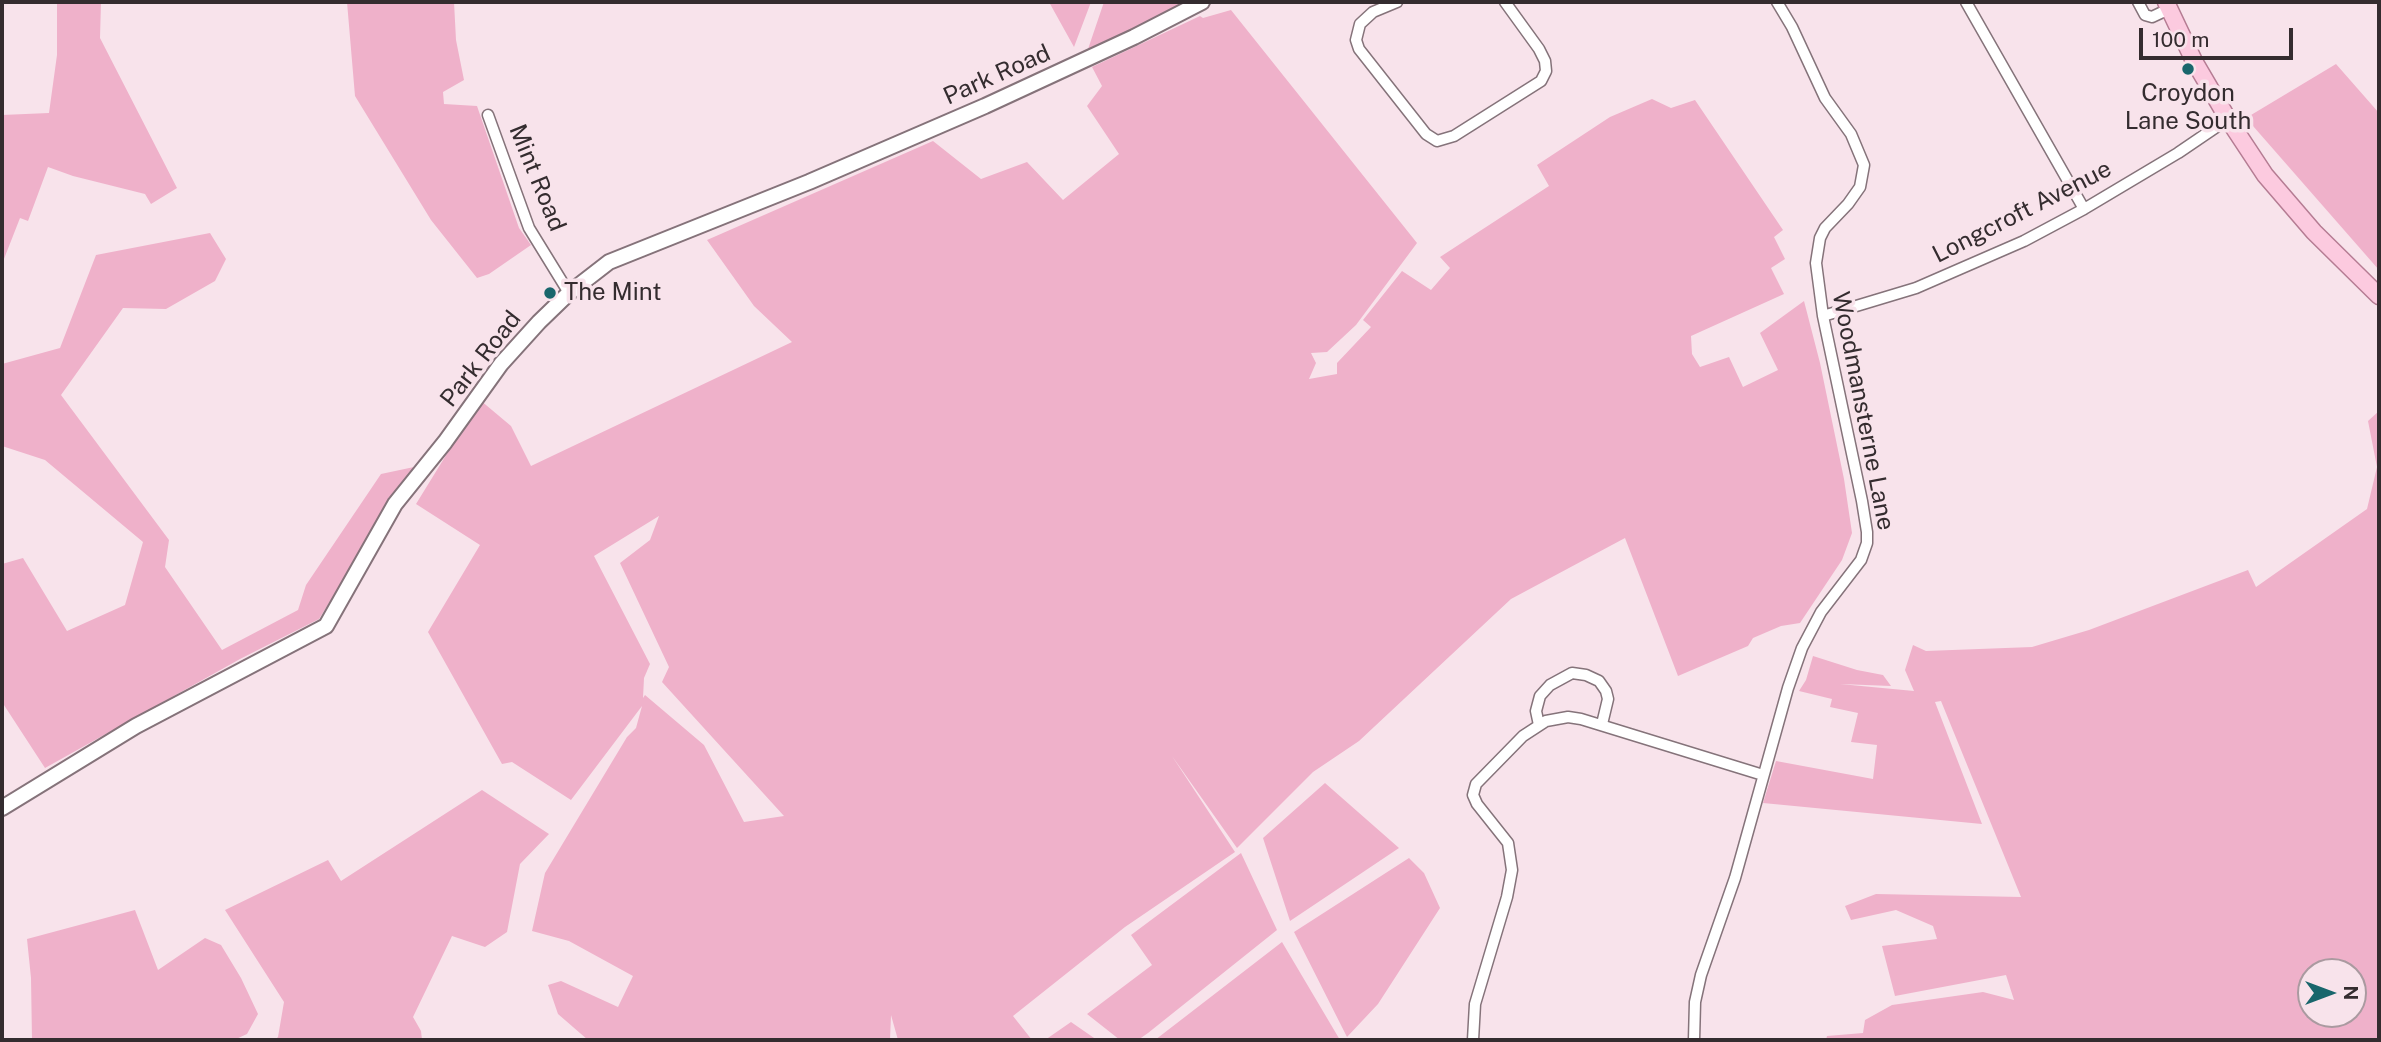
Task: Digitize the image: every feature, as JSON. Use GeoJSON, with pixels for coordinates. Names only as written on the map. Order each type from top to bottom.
{"type":"FeatureCollection","features":[{"type":"Feature","properties":{"kind":"main road"},"geometry":{"type":"LineString","coordinates":[[2167,5],[2194,61],[2265,175],[2314,232],[2379,296]]}},
{"type":"Feature","properties":{"kind":"street","name":"Park Road"},"geometry":{"type":"LineString","coordinates":[[2,808],[136,726],[326,626],[395,504],[445,442],[501,364],[569,293],[609,262],[808,182],[985,106],[1111,48],[1202,2]]}},
{"type":"Feature","properties":{"kind":"street"},"geometry":{"type":"LineString","coordinates":[[1397,2],[1373,12],[1360,24],[1356,40],[1359,49],[1426,134],[1437,141],[1454,136],[1541,81],[1546,71],[1539,49],[1505,2]]}},
{"type":"Feature","properties":{"kind":"street","name":"Woodmansterne Lane"},"geometry":{"type":"LineString","coordinates":[[1694,1040],[1695,1002],[1701,975],[1735,878],[1802,648],[1821,612],[1861,561],[1867,543],[1863,502],[1823,316],[1815,263],[1825,229],[1860,187],[1864,165],[1851,134],[1825,98],[1777,2]]}},
{"type":"Feature","properties":{"kind":"street"},"geometry":{"type":"LineString","coordinates":[[1966,2],[2084,209]]}},
{"type":"Feature","properties":{"kind":"street"},"geometry":{"type":"LineString","coordinates":[[2138,2],[2145,15],[2152,17],[2167,5]]}},
{"type":"Feature","properties":{"kind":"street","name":"Mint Road"},"geometry":{"type":"LineString","coordinates":[[488,115],[529,228],[569,293]]}},
{"type":"Feature","properties":{"kind":"street","name":"Longcroft Avenue"},"geometry":{"type":"LineString","coordinates":[[1823,316],[1916,288],[2024,241],[2178,153],[2228,119]]}},
{"type":"Feature","properties":{"kind":"street"},"geometry":{"type":"LineString","coordinates":[[1539,725],[1535,711],[1540,696],[1550,685],[1572,674],[1586,675],[1599,681],[1606,691],[1608,699],[1602,724]]}},
{"type":"Feature","properties":{"kind":"street"},"geometry":{"type":"LineString","coordinates":[[1474,1040],[1475,1004],[1507,897],[1512,870],[1508,843],[1473,795],[1476,784],[1506,751],[1539,725],[1568,717],[1602,724],[1763,775]]}},
{"type":"Feature","properties":{"kind":"shaded area"},"geometry":{"type":"Polygon","coordinates":[[[57,2],[101,2],[100,38],[177,188],[151,204],[145,194],[48,167],[28,221],[20,218],[2,264],[2,115],[49,113],[57,55],[57,2]]]}},
{"type":"Feature","properties":{"kind":"shaded area"},"geometry":{"type":"Polygon","coordinates":[[[347,2],[454,2],[456,40],[464,80],[443,92],[444,104],[477,106],[519,228],[531,245],[489,274],[477,278],[431,220],[355,96],[347,2]]]}},
{"type":"Feature","properties":{"kind":"shaded area"},"geometry":{"type":"Polygon","coordinates":[[[1049,2],[1091,2],[1074,47],[1049,2]]]}},
{"type":"Feature","properties":{"kind":"shaded area"},"geometry":{"type":"Polygon","coordinates":[[[1104,2],[1189,2],[1190,3],[1087,52],[1104,2]]]}},
{"type":"Feature","properties":{"kind":"shaded area"},"geometry":{"type":"Polygon","coordinates":[[[1231,10],[1417,243],[1356,325],[1327,352],[1311,353],[1316,363],[1309,379],[1337,374],[1337,363],[1371,327],[1363,320],[1402,271],[1431,290],[1450,268],[1440,257],[1549,186],[1537,165],[1610,117],[1652,99],[1671,108],[1695,100],[1783,230],[1774,237],[1785,259],[1771,268],[1784,294],[1691,336],[1692,354],[1700,367],[1729,357],[1743,387],[1778,370],[1760,333],[1804,301],[1844,479],[1852,533],[1842,560],[1800,623],[1781,626],[1753,638],[1748,646],[1678,676],[1625,538],[1511,599],[1359,741],[1313,772],[1237,848],[1172,756],[1235,852],[1125,927],[1013,1016],[1032,1040],[898,1040],[891,1015],[890,1040],[588,1040],[558,1014],[548,985],[561,981],[618,1007],[633,976],[569,941],[532,931],[545,873],[627,737],[636,728],[642,706],[571,800],[512,762],[502,764],[428,632],[480,545],[416,504],[480,400],[511,426],[531,466],[792,342],[754,306],[707,240],[933,141],[981,179],[1027,162],[1063,200],[1119,154],[1087,106],[1102,86],[1092,67],[1200,16],[1203,18],[1231,10]],[[659,516],[594,556],[650,664],[644,678],[643,698],[645,695],[704,745],[744,822],[784,816],[662,682],[669,667],[620,563],[650,540],[659,516]]]}},
{"type":"Feature","properties":{"kind":"shaded area"},"geometry":{"type":"Polygon","coordinates":[[[2336,64],[2379,113],[2379,270],[2246,118],[2336,64]]]}},
{"type":"Feature","properties":{"kind":"shaded area"},"geometry":{"type":"Polygon","coordinates":[[[210,233],[226,259],[215,281],[166,309],[123,308],[61,395],[169,540],[165,567],[222,650],[298,610],[306,585],[381,474],[414,467],[319,619],[240,659],[45,768],[2,702],[2,564],[23,558],[67,631],[125,605],[143,542],[45,460],[2,446],[2,364],[60,348],[96,255],[210,233]]]}},
{"type":"Feature","properties":{"kind":"shaded area"},"geometry":{"type":"Polygon","coordinates":[[[2379,411],[2379,1040],[1826,1040],[1827,1036],[1863,1033],[1865,1020],[1892,1005],[1983,992],[2014,1000],[2006,975],[1895,996],[1882,946],[1937,939],[1933,926],[1896,910],[1851,920],[1845,906],[1876,894],[2021,897],[1941,701],[1935,702],[1982,824],[1763,803],[1776,761],[1873,779],[1877,745],[1851,742],[1858,713],[1830,707],[1832,699],[1799,691],[1806,680],[1813,656],[1883,675],[1891,686],[1840,684],[1914,691],[1905,670],[1913,645],[1926,651],[2032,647],[2089,630],[2248,570],[2256,587],[2367,509],[2377,467],[2368,421],[2379,411]]]}},
{"type":"Feature","properties":{"kind":"shaded area"},"geometry":{"type":"Polygon","coordinates":[[[1325,783],[1399,848],[1290,921],[1263,838],[1325,783]]]}},
{"type":"Feature","properties":{"kind":"shaded area"},"geometry":{"type":"Polygon","coordinates":[[[482,790],[549,834],[520,864],[507,932],[485,947],[452,936],[413,1017],[421,1031],[422,1040],[275,1040],[278,1037],[284,1002],[225,910],[328,860],[341,881],[482,790]]]}},
{"type":"Feature","properties":{"kind":"shaded area"},"geometry":{"type":"Polygon","coordinates":[[[1241,853],[1277,930],[1138,1040],[1120,1040],[1087,1014],[1152,965],[1131,935],[1241,853]]]}},
{"type":"Feature","properties":{"kind":"shaded area"},"geometry":{"type":"Polygon","coordinates":[[[1409,858],[1424,873],[1440,908],[1378,1004],[1347,1037],[1294,932],[1409,858]]]}},
{"type":"Feature","properties":{"kind":"shaded area"},"geometry":{"type":"Polygon","coordinates":[[[135,910],[158,970],[205,938],[221,945],[258,1014],[247,1034],[234,1040],[32,1040],[27,939],[135,910]]]}},
{"type":"Feature","properties":{"kind":"shaded area"},"geometry":{"type":"Polygon","coordinates":[[[1282,942],[1340,1040],[1155,1040],[1225,986],[1282,942]]]}},
{"type":"Feature","properties":{"kind":"shaded area"},"geometry":{"type":"Polygon","coordinates":[[[1071,1022],[1097,1040],[1045,1040],[1071,1022]]]}},
{"type":"Feature","properties":{"kind":"place","name":"Croydon Lane South"},"geometry":{"type":"Point","coordinates":[2188,69]}},
{"type":"Feature","properties":{"kind":"place","name":"The Mint"},"geometry":{"type":"Point","coordinates":[550,293]}}]}
